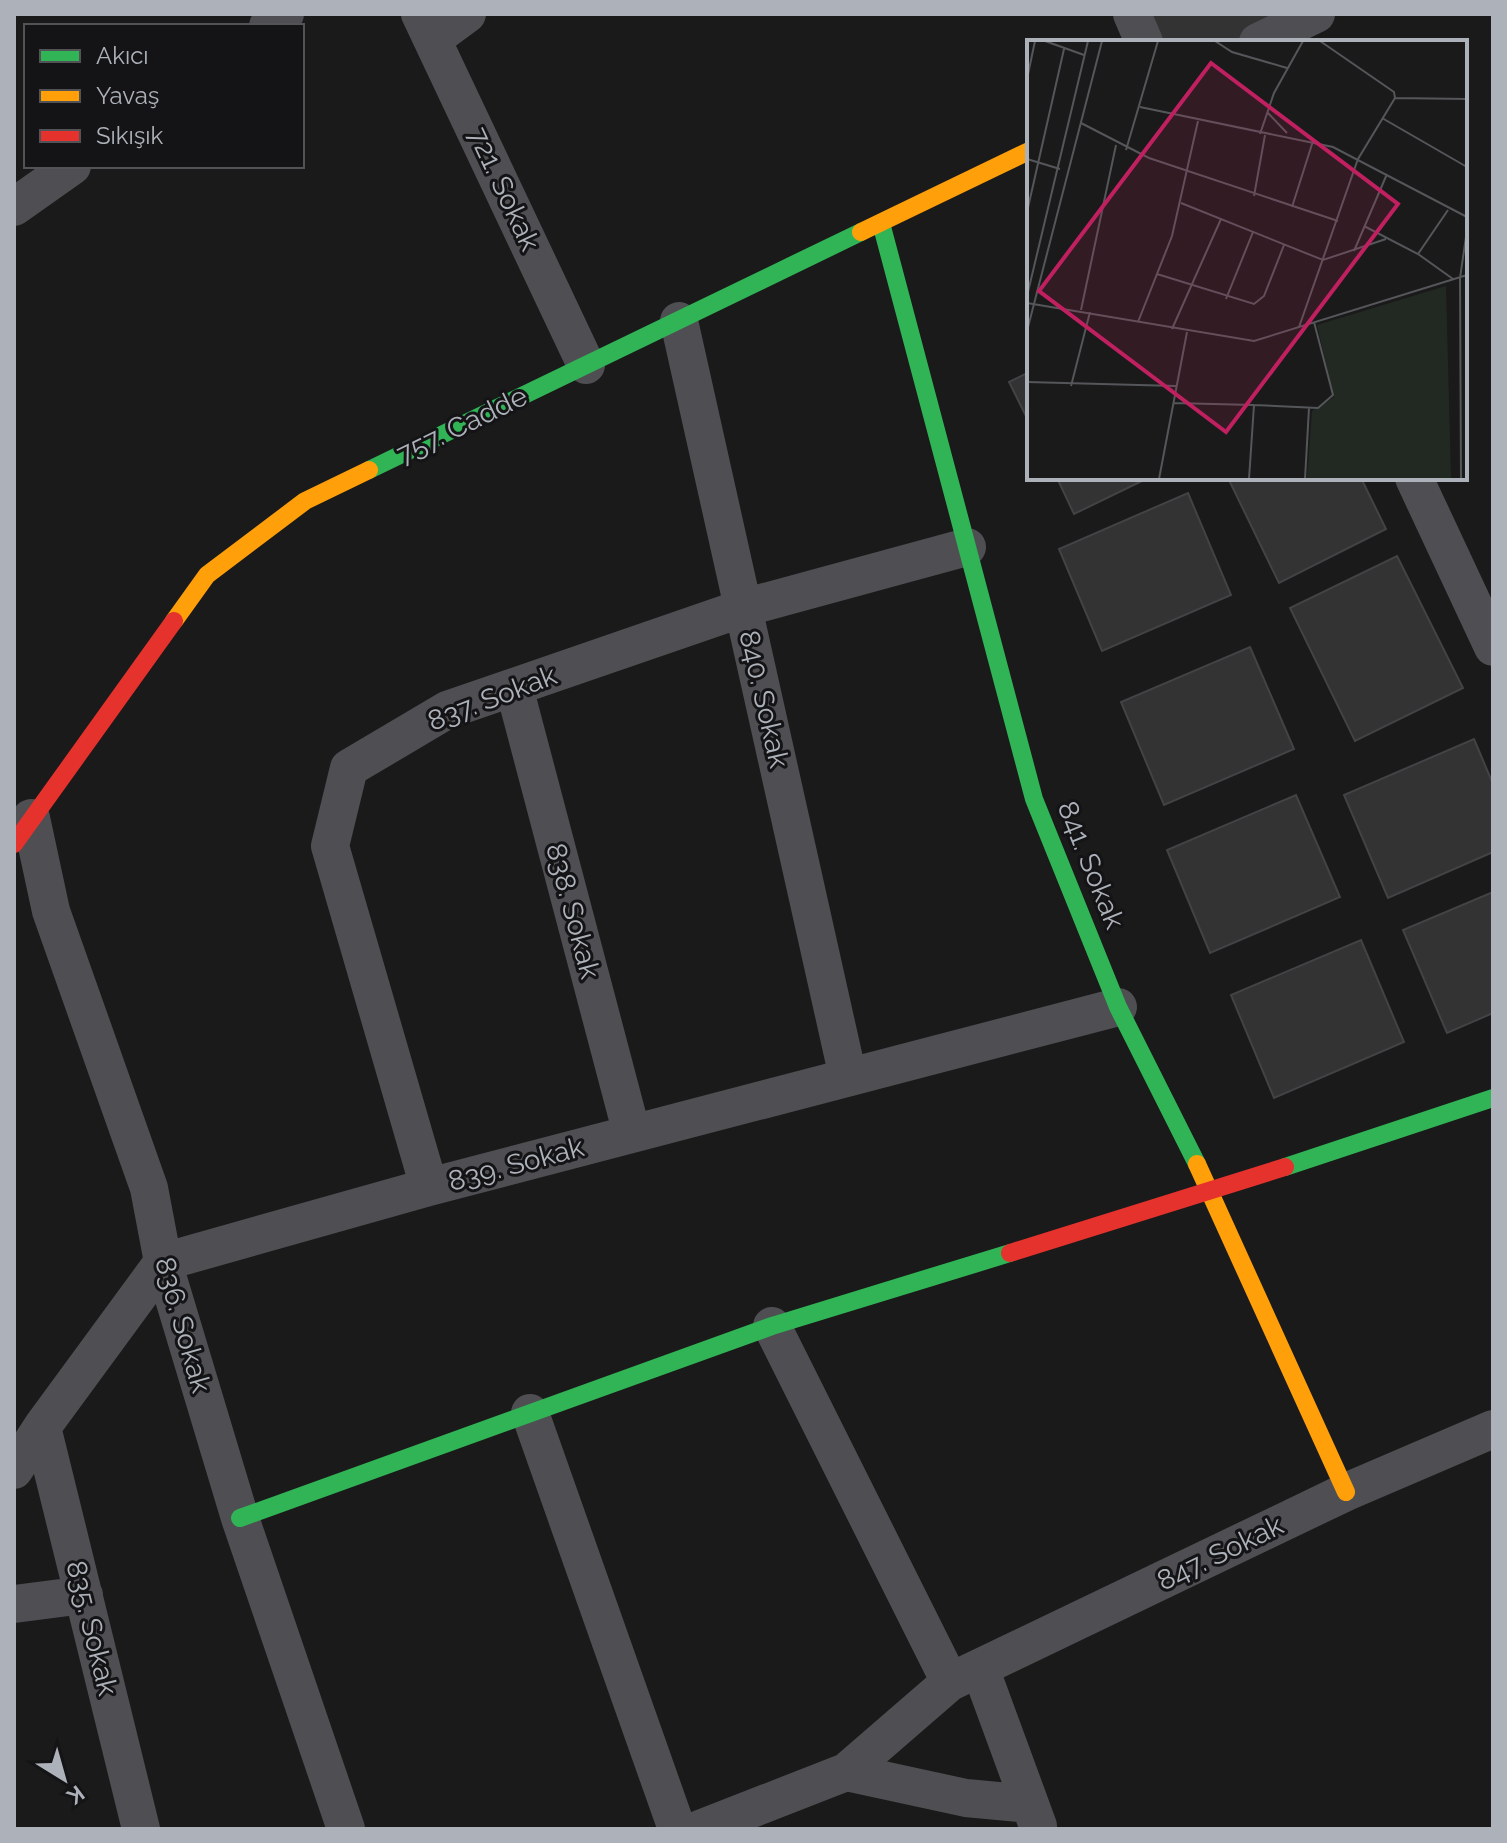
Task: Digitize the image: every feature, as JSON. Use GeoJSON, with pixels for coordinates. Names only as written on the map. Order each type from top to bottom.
{"type":"FeatureCollection","features":[{"type":"Feature","properties":{"kind":"street"},"geometry":{"type":"LineString","coordinates":[[427,27],[467,14]]}},
{"type":"Feature","properties":{"kind":"street"},"geometry":{"type":"LineString","coordinates":[[1132,14],[1143,40]]}},
{"type":"Feature","properties":{"kind":"street"},"geometry":{"type":"LineString","coordinates":[[1262,40],[1316,14]]}},
{"type":"Feature","properties":{"kind":"street","name":"721. Sokak"},"geometry":{"type":"LineString","coordinates":[[427,27],[586,365]]}},
{"type":"Feature","properties":{"kind":"street","name":"757. Cadde"},"geometry":{"type":"LineString","coordinates":[[22,831],[207,575],[305,501],[1027,152]]}},
{"type":"Feature","properties":{"kind":"street"},"geometry":{"type":"LineString","coordinates":[[14,207],[69,168]]}},
{"type":"Feature","properties":{"kind":"street","name":"841. Sokak"},"geometry":{"type":"LineString","coordinates":[[881,223],[1034,799],[1118,1007],[1211,1191],[1346,1492]]}},
{"type":"Feature","properties":{"kind":"street","name":"840. Sokak"},"geometry":{"type":"LineString","coordinates":[[679,321],[848,1077]]}},
{"type":"Feature","properties":{"kind":"street"},"geometry":{"type":"LineString","coordinates":[[1415,480],[1493,647]]}},
{"type":"Feature","properties":{"kind":"street","name":"837. Sokak"},"geometry":{"type":"LineString","coordinates":[[429,1187],[330,846],[349,768],[447,710],[743,608],[967,547]]}},
{"type":"Feature","properties":{"kind":"street","name":"838. Sokak"},"geometry":{"type":"LineString","coordinates":[[514,687],[632,1134]]}},
{"type":"Feature","properties":{"kind":"street","name":"836. Sokak"},"geometry":{"type":"LineString","coordinates":[[22,831],[149,1188],[163,1262],[240,1518],[346,1829]]}},
{"type":"Feature","properties":{"kind":"street","name":"839. Sokak"},"geometry":{"type":"LineString","coordinates":[[163,1262],[429,1187],[1118,1007]]}},
{"type":"Feature","properties":{"kind":"street"},"geometry":{"type":"LineString","coordinates":[[240,1518],[772,1326],[1211,1191],[1493,1098]]}},
{"type":"Feature","properties":{"kind":"street"},"geometry":{"type":"LineString","coordinates":[[14,1470],[163,1262]]}},
{"type":"Feature","properties":{"kind":"street"},"geometry":{"type":"LineString","coordinates":[[772,1326],[965,1675],[1034,1817]]}},
{"type":"Feature","properties":{"kind":"street"},"geometry":{"type":"LineString","coordinates":[[530,1413],[677,1829]]}},
{"type":"Feature","properties":{"kind":"street","name":"835. Sokak"},"geometry":{"type":"LineString","coordinates":[[42,1427],[141,1829]]}},
{"type":"Feature","properties":{"kind":"street","name":"847. Sokak"},"geometry":{"type":"LineString","coordinates":[[846,1772],[965,1675],[1346,1492],[1493,1429]]}},
{"type":"Feature","properties":{"kind":"street"},"geometry":{"type":"LineString","coordinates":[[14,1604],[84,1595]]}},
{"type":"Feature","properties":{"kind":"street"},"geometry":{"type":"LineString","coordinates":[[700,1829],[846,1772],[966,1798],[1034,1817]]}},
{"type":"Feature","properties":{"kind":"building"},"geometry":{"type":"Polygon","coordinates":[[[1142,14],[1299,14],[1245,40],[1152,40],[1142,14]]]}},
{"type":"Feature","properties":{"kind":"building"},"geometry":{"type":"Polygon","coordinates":[[[1027,373],[1027,418],[1009,382],[1027,373]]]}},
{"type":"Feature","properties":{"kind":"building"},"geometry":{"type":"Polygon","coordinates":[[[1058,480],[1144,480],[1074,514],[1058,480]]]}},
{"type":"Feature","properties":{"kind":"building"},"geometry":{"type":"Polygon","coordinates":[[[1229,480],[1362,480],[1386,529],[1279,583],[1229,480]]]}},
{"type":"Feature","properties":{"kind":"building"},"geometry":{"type":"Polygon","coordinates":[[[1188,493],[1231,595],[1102,651],[1059,549],[1188,493]]]}},
{"type":"Feature","properties":{"kind":"building"},"geometry":{"type":"Polygon","coordinates":[[[1397,556],[1463,688],[1355,741],[1290,608],[1397,556]]]}},
{"type":"Feature","properties":{"kind":"building"},"geometry":{"type":"Polygon","coordinates":[[[1250,647],[1294,749],[1164,805],[1121,702],[1250,647]]]}},
{"type":"Feature","properties":{"kind":"building"},"geometry":{"type":"Polygon","coordinates":[[[1474,739],[1493,784],[1493,852],[1388,898],[1344,795],[1474,739]]]}},
{"type":"Feature","properties":{"kind":"building"},"geometry":{"type":"Polygon","coordinates":[[[1296,795],[1340,897],[1210,953],[1167,850],[1296,795]]]}},
{"type":"Feature","properties":{"kind":"building"},"geometry":{"type":"Polygon","coordinates":[[[1493,892],[1493,1013],[1447,1033],[1403,930],[1493,892]]]}},
{"type":"Feature","properties":{"kind":"building"},"geometry":{"type":"Polygon","coordinates":[[[1361,940],[1404,1042],[1274,1098],[1231,995],[1361,940]]]}},
{"type":"Feature","properties":{"kind":"traffic: fast"},"geometry":{"type":"LineString","coordinates":[[881,223],[1034,799],[1118,1007],[1197,1164]]}},
{"type":"Feature","properties":{"kind":"traffic: fast"},"geometry":{"type":"LineString","coordinates":[[369,470],[861,232]]}},
{"type":"Feature","properties":{"kind":"traffic: fast"},"geometry":{"type":"LineString","coordinates":[[1285,1167],[1493,1098]]}},
{"type":"Feature","properties":{"kind":"traffic: fast"},"geometry":{"type":"LineString","coordinates":[[240,1518],[772,1326],[1010,1253]]}},
{"type":"Feature","properties":{"kind":"traffic: slow"},"geometry":{"type":"LineString","coordinates":[[861,232],[1027,152]]}},
{"type":"Feature","properties":{"kind":"traffic: slow"},"geometry":{"type":"LineString","coordinates":[[174,621],[207,575],[305,501],[369,470]]}},
{"type":"Feature","properties":{"kind":"traffic: slow"},"geometry":{"type":"LineString","coordinates":[[1197,1164],[1346,1492]]}},
{"type":"Feature","properties":{"kind":"traffic: jam"},"geometry":{"type":"LineString","coordinates":[[14,844],[174,621]]}},
{"type":"Feature","properties":{"kind":"traffic: jam"},"geometry":{"type":"LineString","coordinates":[[1010,1253],[1285,1167]]}}]}
